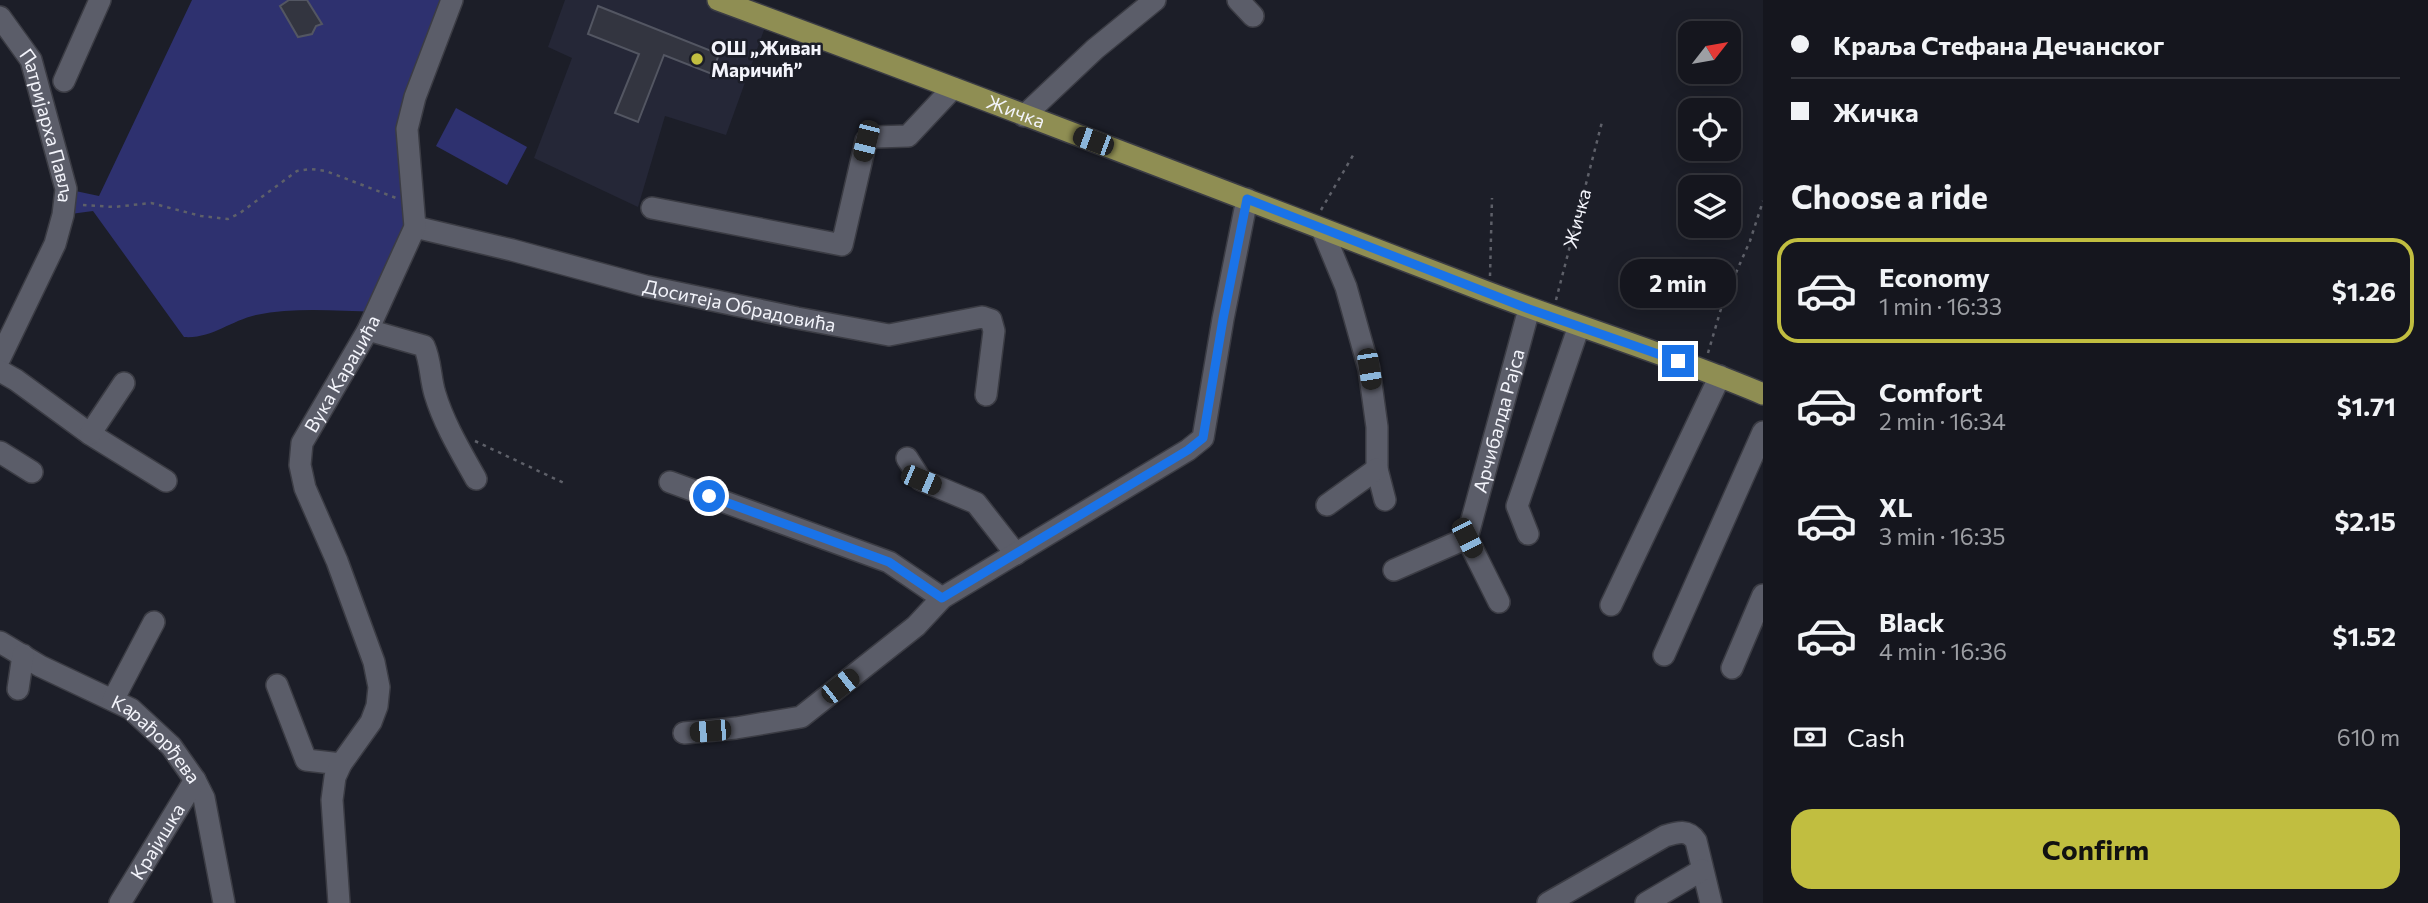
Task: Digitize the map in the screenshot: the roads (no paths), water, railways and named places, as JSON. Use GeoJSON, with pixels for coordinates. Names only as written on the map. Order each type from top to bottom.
{"type":"FeatureCollection","features":[{"type":"Feature","properties":{"kind":"main road","name":"Жичка"},"geometry":{"type":"LineString","coordinates":[[718,0],[1247,199],[1529,309],[1763,394]]}},
{"type":"Feature","properties":{"kind":"street"},"geometry":{"type":"LineString","coordinates":[[64,81],[100,0]]}},
{"type":"Feature","properties":{"kind":"street"},"geometry":{"type":"LineString","coordinates":[[415,227],[407,129],[415,97],[452,0]]}},
{"type":"Feature","properties":{"kind":"street"},"geometry":{"type":"LineString","coordinates":[[1024,116],[1095,49],[1155,0]]}},
{"type":"Feature","properties":{"kind":"street","name":"Патријарха Павла"},"geometry":{"type":"LineString","coordinates":[[0,17],[31,60],[66,189],[55,244],[0,358]]}},
{"type":"Feature","properties":{"kind":"street"},"geometry":{"type":"LineString","coordinates":[[652,208],[842,244],[866,141],[875,137],[908,136],[953,88]]}},
{"type":"Feature","properties":{"kind":"street"},"geometry":{"type":"LineString","coordinates":[[684,733],[736,729],[801,717],[916,625],[942,598],[1188,450],[1203,438],[1247,199]]}},
{"type":"Feature","properties":{"kind":"street","name":"Вука Караџића"},"geometry":{"type":"LineString","coordinates":[[339,903],[332,800],[335,777],[371,722],[377,706],[379,687],[374,662],[337,561],[305,488],[300,465],[302,443],[368,330],[415,227]]}},
{"type":"Feature","properties":{"kind":"street","name":"Доситеја Обрадовића"},"geometry":{"type":"LineString","coordinates":[[415,227],[645,286],[889,335],[982,317],[991,320],[994,331],[986,396]]}},
{"type":"Feature","properties":{"kind":"street"},"geometry":{"type":"LineString","coordinates":[[1317,227],[1346,287],[1369,369],[1377,427],[1377,469],[1385,500]]}},
{"type":"Feature","properties":{"kind":"street","name":"Арчибалда Рајса"},"geometry":{"type":"LineString","coordinates":[[1467,538],[1529,309]]}},
{"type":"Feature","properties":{"kind":"street"},"geometry":{"type":"LineString","coordinates":[[1528,534],[1517,506],[1579,326]]}},
{"type":"Feature","properties":{"kind":"street"},"geometry":{"type":"LineString","coordinates":[[368,330],[424,346],[429,356],[434,391],[476,480]]}},
{"type":"Feature","properties":{"kind":"street"},"geometry":{"type":"LineString","coordinates":[[0,371],[90,434],[166,481]]}},
{"type":"Feature","properties":{"kind":"street"},"geometry":{"type":"LineString","coordinates":[[1611,605],[1711,373]]}},
{"type":"Feature","properties":{"kind":"street"},"geometry":{"type":"LineString","coordinates":[[90,434],[124,383]]}},
{"type":"Feature","properties":{"kind":"street"},"geometry":{"type":"LineString","coordinates":[[1664,655],[1763,432]]}},
{"type":"Feature","properties":{"kind":"street"},"geometry":{"type":"LineString","coordinates":[[0,452],[32,471]]}},
{"type":"Feature","properties":{"kind":"street"},"geometry":{"type":"LineString","coordinates":[[907,458],[921,480],[976,503],[1016,554]]}},
{"type":"Feature","properties":{"kind":"street"},"geometry":{"type":"LineString","coordinates":[[1327,505],[1377,469]]}},
{"type":"Feature","properties":{"kind":"street"},"geometry":{"type":"LineString","coordinates":[[670,482],[889,562],[942,598]]}},
{"type":"Feature","properties":{"kind":"street"},"geometry":{"type":"LineString","coordinates":[[1394,570],[1467,538],[1499,602]]}},
{"type":"Feature","properties":{"kind":"street"},"geometry":{"type":"LineString","coordinates":[[1732,668],[1763,595]]}},
{"type":"Feature","properties":{"kind":"street"},"geometry":{"type":"LineString","coordinates":[[113,700],[154,622]]}},
{"type":"Feature","properties":{"kind":"street","name":"Карађорђева"},"geometry":{"type":"LineString","coordinates":[[0,642],[40,666],[131,709],[171,746],[195,780],[204,799],[223,903]]}},
{"type":"Feature","properties":{"kind":"street"},"geometry":{"type":"LineString","coordinates":[[19,689],[23,655]]}},
{"type":"Feature","properties":{"kind":"street"},"geometry":{"type":"LineString","coordinates":[[277,685],[306,760],[341,764]]}},
{"type":"Feature","properties":{"kind":"street","name":"Крајишка"},"geometry":{"type":"LineString","coordinates":[[120,903],[195,780]]}},
{"type":"Feature","properties":{"kind":"street"},"geometry":{"type":"LineString","coordinates":[[1548,903],[1665,836],[1683,831],[1692,835],[1696,841],[1711,903]]}},
{"type":"Feature","properties":{"kind":"street"},"geometry":{"type":"LineString","coordinates":[[1646,903],[1702,870]]}},
{"type":"Feature","properties":{"kind":"place","name":"ОШ „Живан Маричић”"},"geometry":{"type":"Point","coordinates":[697,59]}}]}
